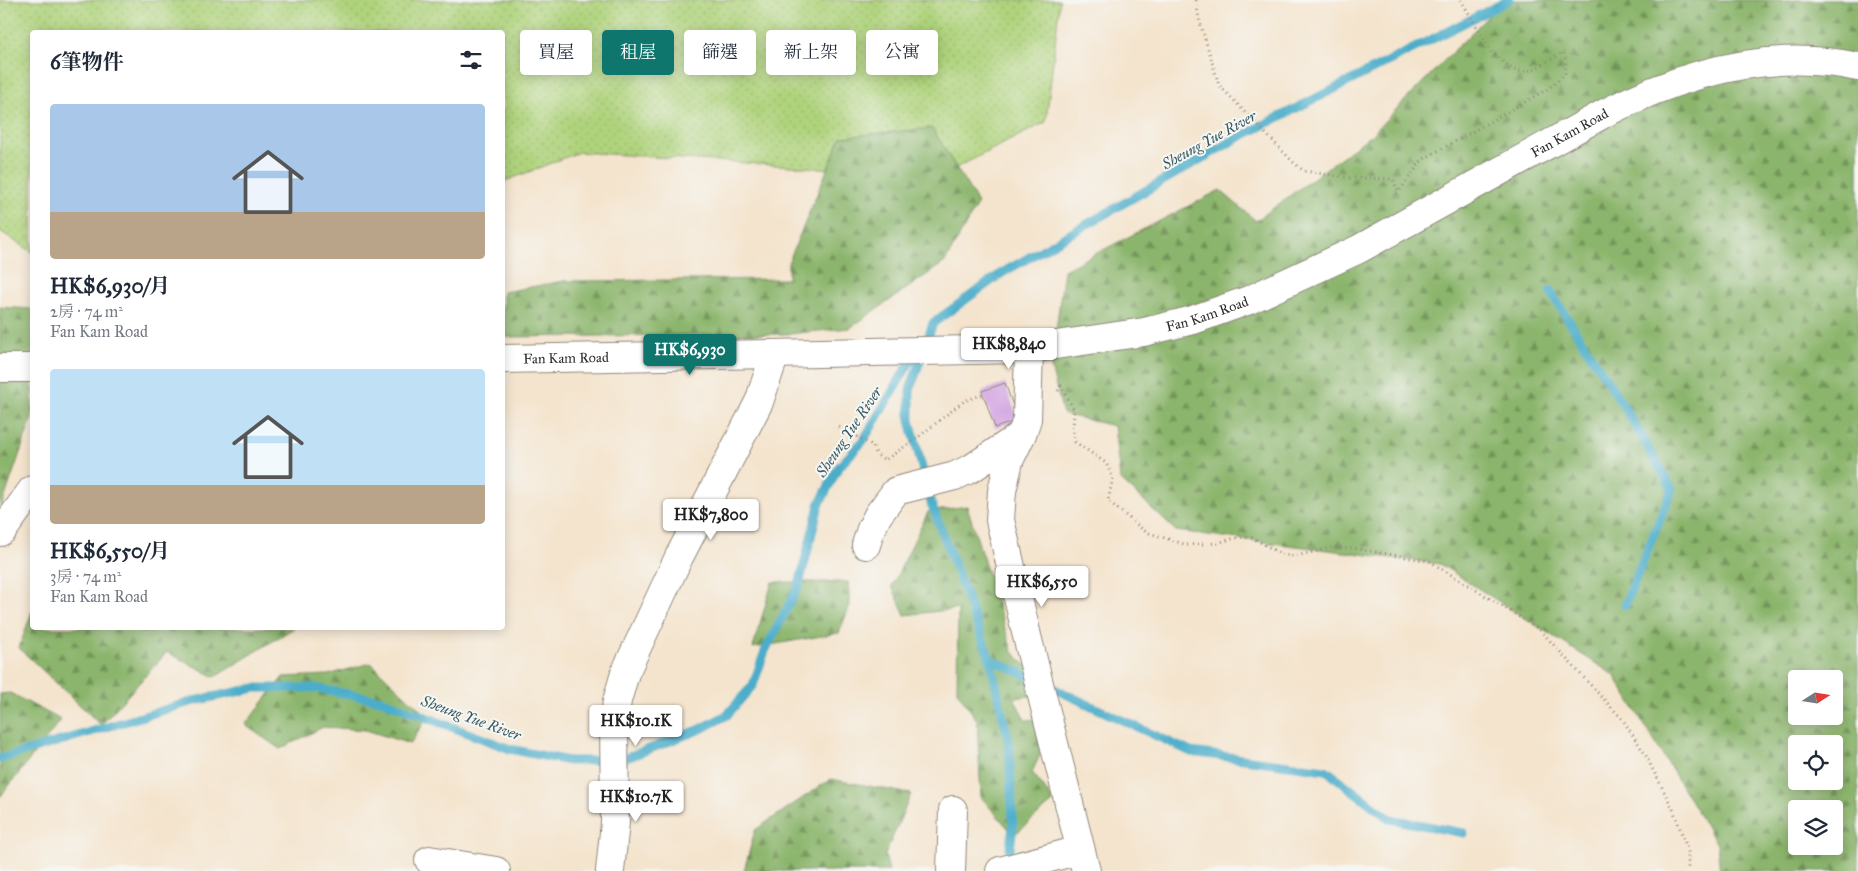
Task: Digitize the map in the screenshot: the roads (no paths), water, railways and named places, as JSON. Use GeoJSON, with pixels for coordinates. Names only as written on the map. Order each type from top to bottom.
{"type":"FeatureCollection","features":[{"type":"Feature","properties":{"kind":"main road","name":"Fan Kam Road"},"geometry":{"type":"LineString","coordinates":[[505,359],[1029,349],[1144,332],[1193,320],[1249,300],[1359,249],[1605,113],[1645,93],[1672,83],[1726,68],[1768,61],[1815,61],[1858,67]]}},
{"type":"Feature","properties":{"kind":"main road"},"geometry":{"type":"LineString","coordinates":[[1000,871],[1027,864],[1083,860],[1000,520],[1002,491],[1009,461],[1027,419],[1029,349]]}},
{"type":"Feature","properties":{"kind":"main road"},"geometry":{"type":"LineString","coordinates":[[610,871],[615,822],[614,723],[617,701],[625,673],[679,557],[759,402],[775,354]]}},
{"type":"Feature","properties":{"kind":"main road"},"geometry":{"type":"LineString","coordinates":[[0,368],[30,368]]}},
{"type":"Feature","properties":{"kind":"main road"},"geometry":{"type":"LineString","coordinates":[[866,545],[878,515],[896,491],[956,476],[1022,434]]}},
{"type":"Feature","properties":{"kind":"main road"},"geometry":{"type":"LineString","coordinates":[[0,532],[30,493]]}},
{"type":"Feature","properties":{"kind":"main road"},"geometry":{"type":"LineString","coordinates":[[951,871],[953,810]]}},
{"type":"Feature","properties":{"kind":"main road"},"geometry":{"type":"LineString","coordinates":[[429,860],[496,871]]}},
{"type":"Feature","properties":{"kind":"waterway","name":"Sheung Yue River"},"geometry":{"type":"LineString","coordinates":[[1008,864],[1013,826],[1009,743],[990,659],[931,503],[910,420],[910,390],[933,323],[1002,273],[1234,140],[1509,0]]}},
{"type":"Feature","properties":{"kind":"waterway"},"geometry":{"type":"LineString","coordinates":[[1550,291],[1626,410],[1672,489],[1625,605]]}},
{"type":"Feature","properties":{"kind":"waterway","name":"Sheung Yue River"},"geometry":{"type":"LineString","coordinates":[[0,759],[194,701],[255,688],[315,688],[381,700],[510,749],[569,761],[621,760],[701,729],[727,715],[753,685],[765,651],[799,585],[819,505],[838,468],[863,441],[914,355]]}},
{"type":"Feature","properties":{"kind":"waterway"},"geometry":{"type":"LineString","coordinates":[[990,659],[1032,678]]}},
{"type":"Feature","properties":{"kind":"waterway"},"geometry":{"type":"LineString","coordinates":[[1044,684],[1191,752],[1326,770],[1390,819],[1464,833]]}}]}
